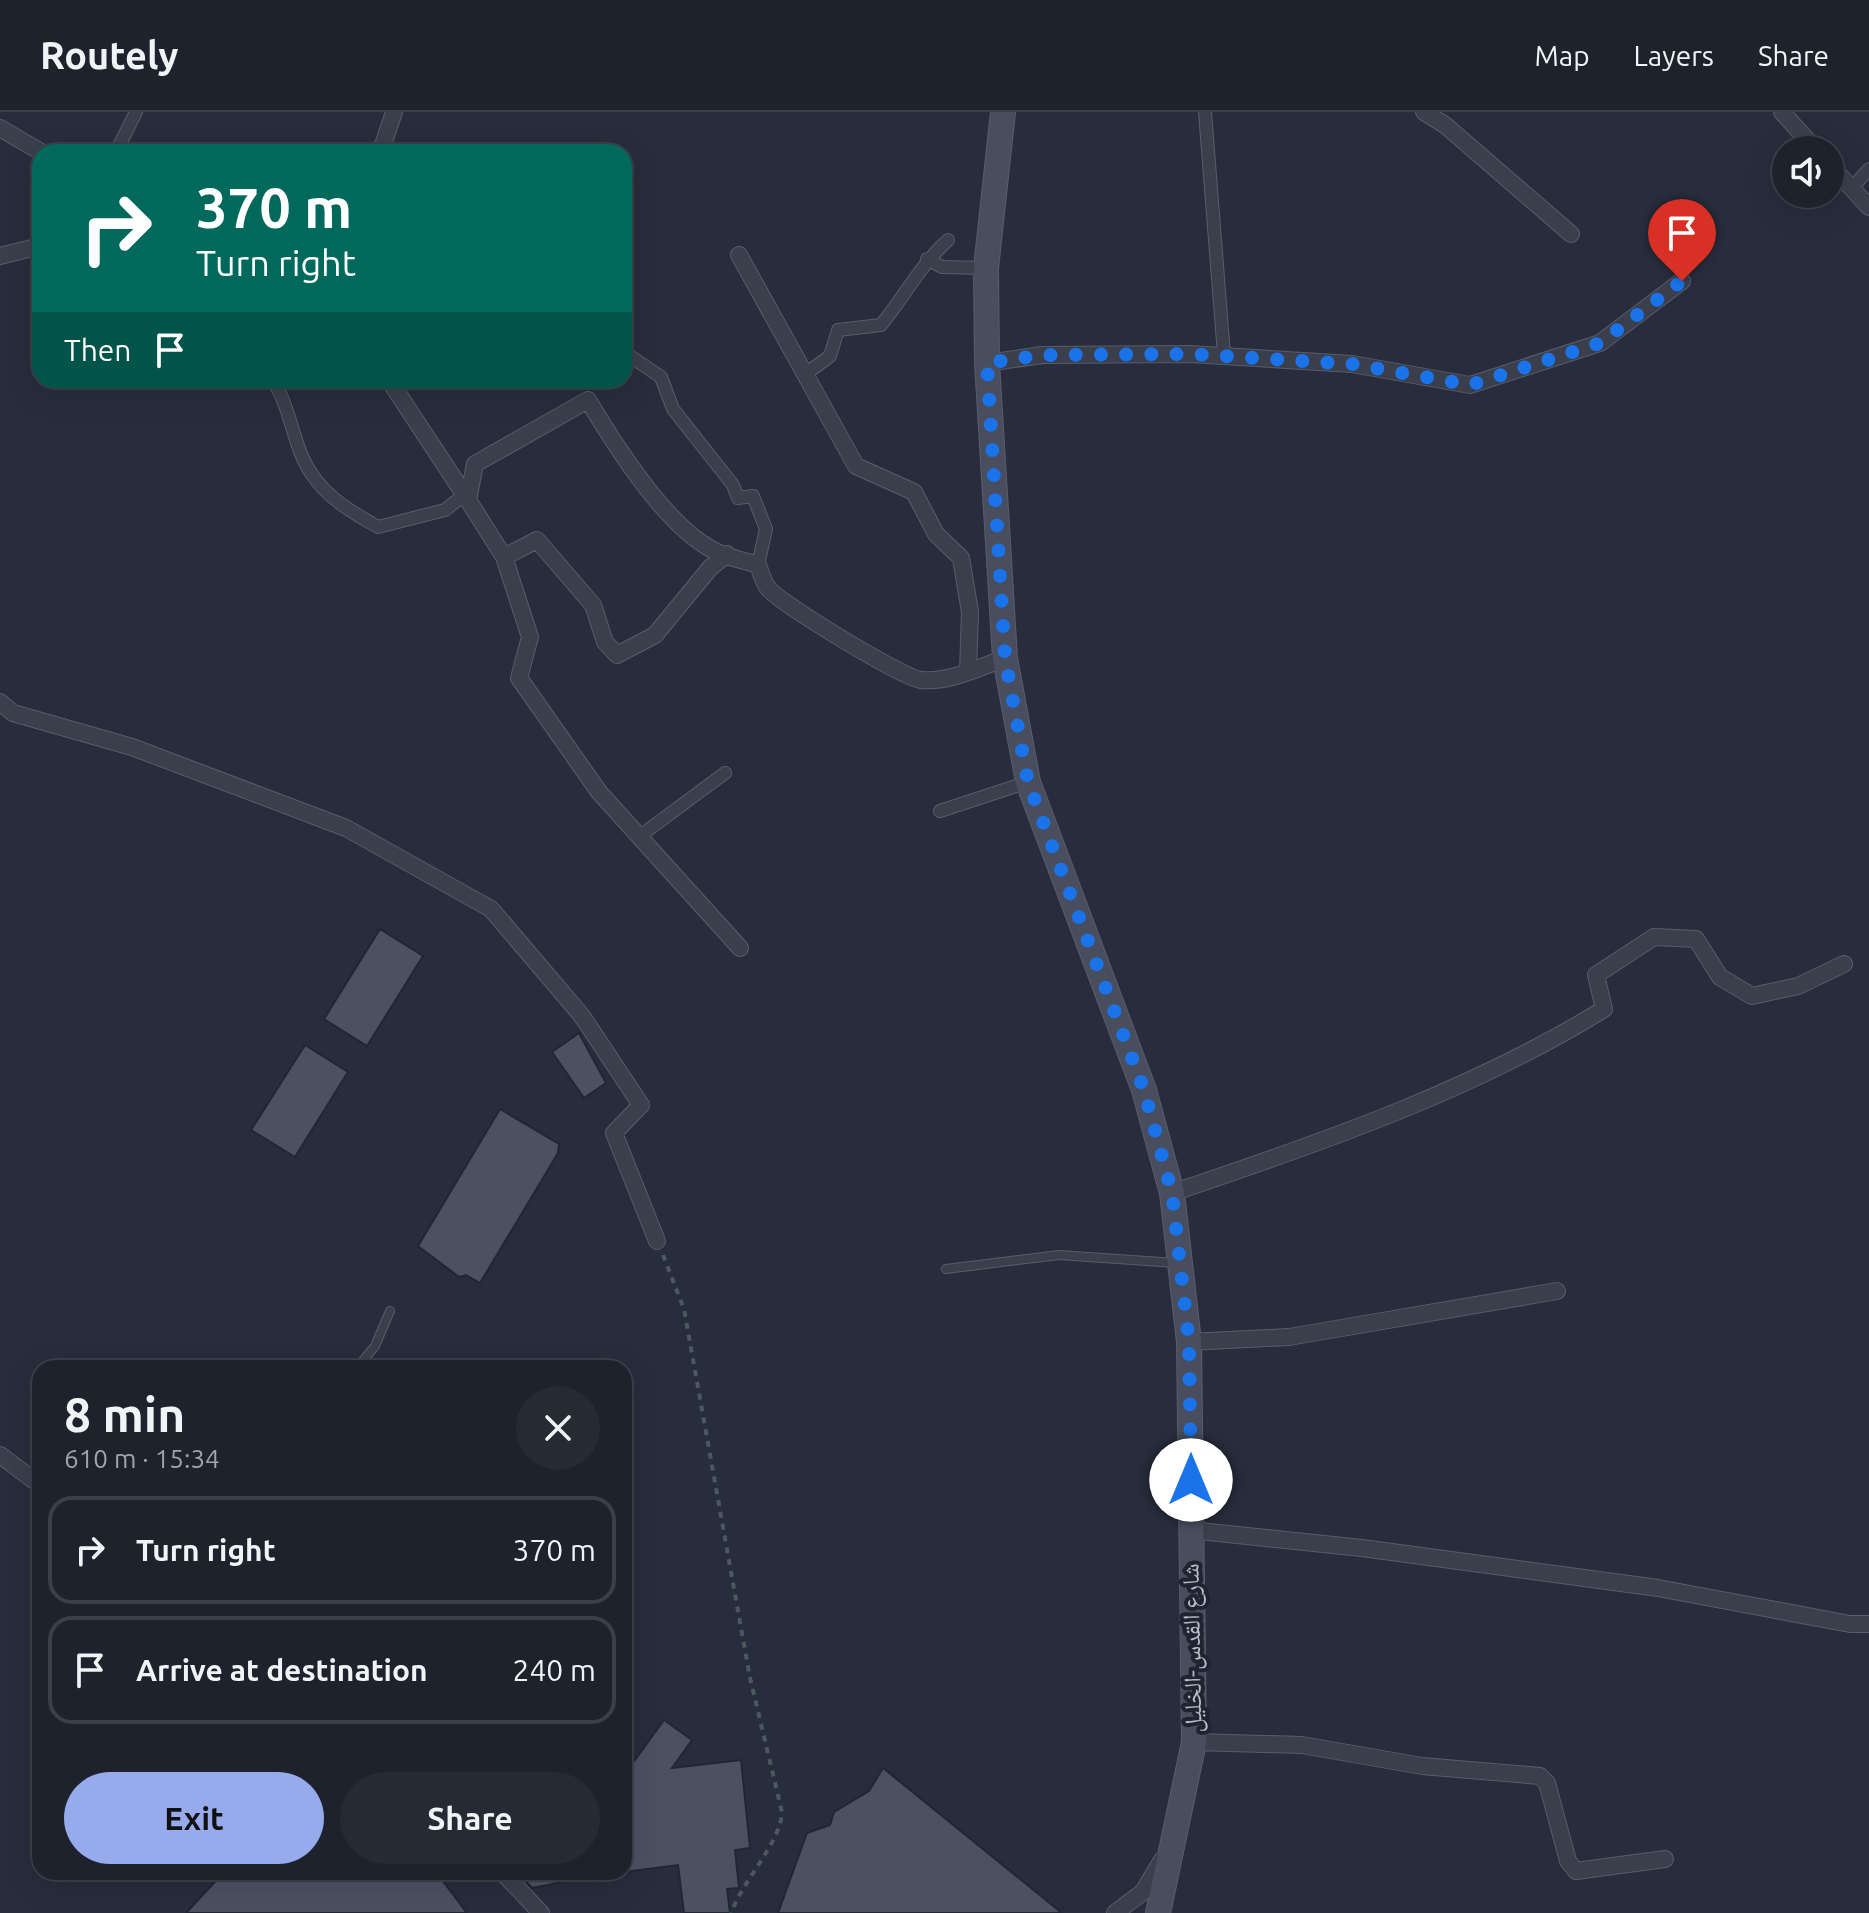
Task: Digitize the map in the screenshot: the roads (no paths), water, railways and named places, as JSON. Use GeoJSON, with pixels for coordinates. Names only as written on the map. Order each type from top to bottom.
{"type":"FeatureCollection","features":[{"type":"Feature","properties":{"kind":"main road","name":"شارع القدس-الخليل"},"geometry":{"type":"LineString","coordinates":[[1003,112],[986,268],[987,363],[1005,658],[1028,782],[1144,1090],[1172,1193],[1189,1342],[1194,1742],[1158,1913]]}},
{"type":"Feature","properties":{"kind":"street"},"geometry":{"type":"LineString","coordinates":[[120,144],[136,112]]}},
{"type":"Feature","properties":{"kind":"street"},"geometry":{"type":"LineString","coordinates":[[383,144],[394,112]]}},
{"type":"Feature","properties":{"kind":"street"},"geometry":{"type":"LineString","coordinates":[[1205,112],[1224,355]]}},
{"type":"Feature","properties":{"kind":"street"},"geometry":{"type":"LineString","coordinates":[[1424,112],[1445,125],[1571,234]]}},
{"type":"Feature","properties":{"kind":"street"},"geometry":{"type":"LineString","coordinates":[[1782,112],[1803,136]]}},
{"type":"Feature","properties":{"kind":"street"},"geometry":{"type":"LineString","coordinates":[[0,128],[32,147]]}},
{"type":"Feature","properties":{"kind":"street"},"geometry":{"type":"LineString","coordinates":[[1851,189],[1869,169]]}},
{"type":"Feature","properties":{"kind":"street"},"geometry":{"type":"LineString","coordinates":[[1844,181],[1869,207]]}},
{"type":"Feature","properties":{"kind":"street"},"geometry":{"type":"LineString","coordinates":[[807,373],[830,356],[838,330],[881,325],[907,293],[927,259],[948,240]]}},
{"type":"Feature","properties":{"kind":"street"},"geometry":{"type":"LineString","coordinates":[[0,256],[32,248]]}},
{"type":"Feature","properties":{"kind":"street"},"geometry":{"type":"LineString","coordinates":[[739,255],[856,466],[914,492],[936,534],[961,558],[970,612],[968,672]]}},
{"type":"Feature","properties":{"kind":"street"},"geometry":{"type":"LineString","coordinates":[[927,259],[942,267],[986,268]]}},
{"type":"Feature","properties":{"kind":"street"},"geometry":{"type":"LineString","coordinates":[[987,363],[1042,355],[1224,355],[1352,364],[1470,385],[1600,343],[1682,281]]}},
{"type":"Feature","properties":{"kind":"street"},"geometry":{"type":"LineString","coordinates":[[632,357],[661,377],[673,409],[733,485],[738,498],[753,496],[766,529],[758,565],[768,588],[806,619],[833,630],[865,653],[921,680],[968,672],[1005,658]]}},
{"type":"Feature","properties":{"kind":"street"},"geometry":{"type":"LineString","coordinates":[[278,388],[310,472],[345,509],[378,527],[445,510],[466,498],[475,464],[588,400],[622,456],[684,531],[711,550],[758,565]]}},
{"type":"Feature","properties":{"kind":"street"},"geometry":{"type":"LineString","coordinates":[[394,388],[504,557],[530,637],[519,678],[599,792],[740,948]]}},
{"type":"Feature","properties":{"kind":"street"},"geometry":{"type":"LineString","coordinates":[[504,557],[537,540],[593,605],[605,642],[617,655],[655,635],[702,577],[727,554]]}},
{"type":"Feature","properties":{"kind":"street"},"geometry":{"type":"LineString","coordinates":[[0,702],[13,713],[132,747],[346,828],[491,909],[582,1016],[641,1105],[614,1133],[657,1241]]}},
{"type":"Feature","properties":{"kind":"street"},"geometry":{"type":"LineString","coordinates":[[640,836],[725,773]]}},
{"type":"Feature","properties":{"kind":"street"},"geometry":{"type":"LineString","coordinates":[[940,811],[1028,782]]}},
{"type":"Feature","properties":{"kind":"street"},"geometry":{"type":"LineString","coordinates":[[1172,1193],[1361,1129],[1544,1047],[1604,1009],[1596,975],[1654,937],[1696,939],[1720,977],[1752,996],[1798,986],[1844,964]]}},
{"type":"Feature","properties":{"kind":"street"},"geometry":{"type":"LineString","coordinates":[[1189,1342],[1289,1337],[1557,1291]]}},
{"type":"Feature","properties":{"kind":"street"},"geometry":{"type":"LineString","coordinates":[[0,1455],[32,1479]]}},
{"type":"Feature","properties":{"kind":"street"},"geometry":{"type":"LineString","coordinates":[[1190,1530],[1362,1548],[1658,1588],[1850,1624],[1869,1624]]}},
{"type":"Feature","properties":{"kind":"street"},"geometry":{"type":"LineString","coordinates":[[1194,1742],[1302,1745],[1422,1766],[1540,1776],[1547,1783],[1568,1861],[1576,1871],[1665,1859]]}},
{"type":"Feature","properties":{"kind":"street"},"geometry":{"type":"LineString","coordinates":[[1115,1913],[1152,1881],[1171,1845]]}},
{"type":"Feature","properties":{"kind":"street"},"geometry":{"type":"LineString","coordinates":[[510,1880],[541,1913]]}},
{"type":"Feature","properties":{"kind":"lane"},"geometry":{"type":"LineString","coordinates":[[946,1269],[1059,1255],[1179,1263]]}},
{"type":"Feature","properties":{"kind":"lane"},"geometry":{"type":"LineString","coordinates":[[364,1360],[375,1346],[390,1311]]}}]}
